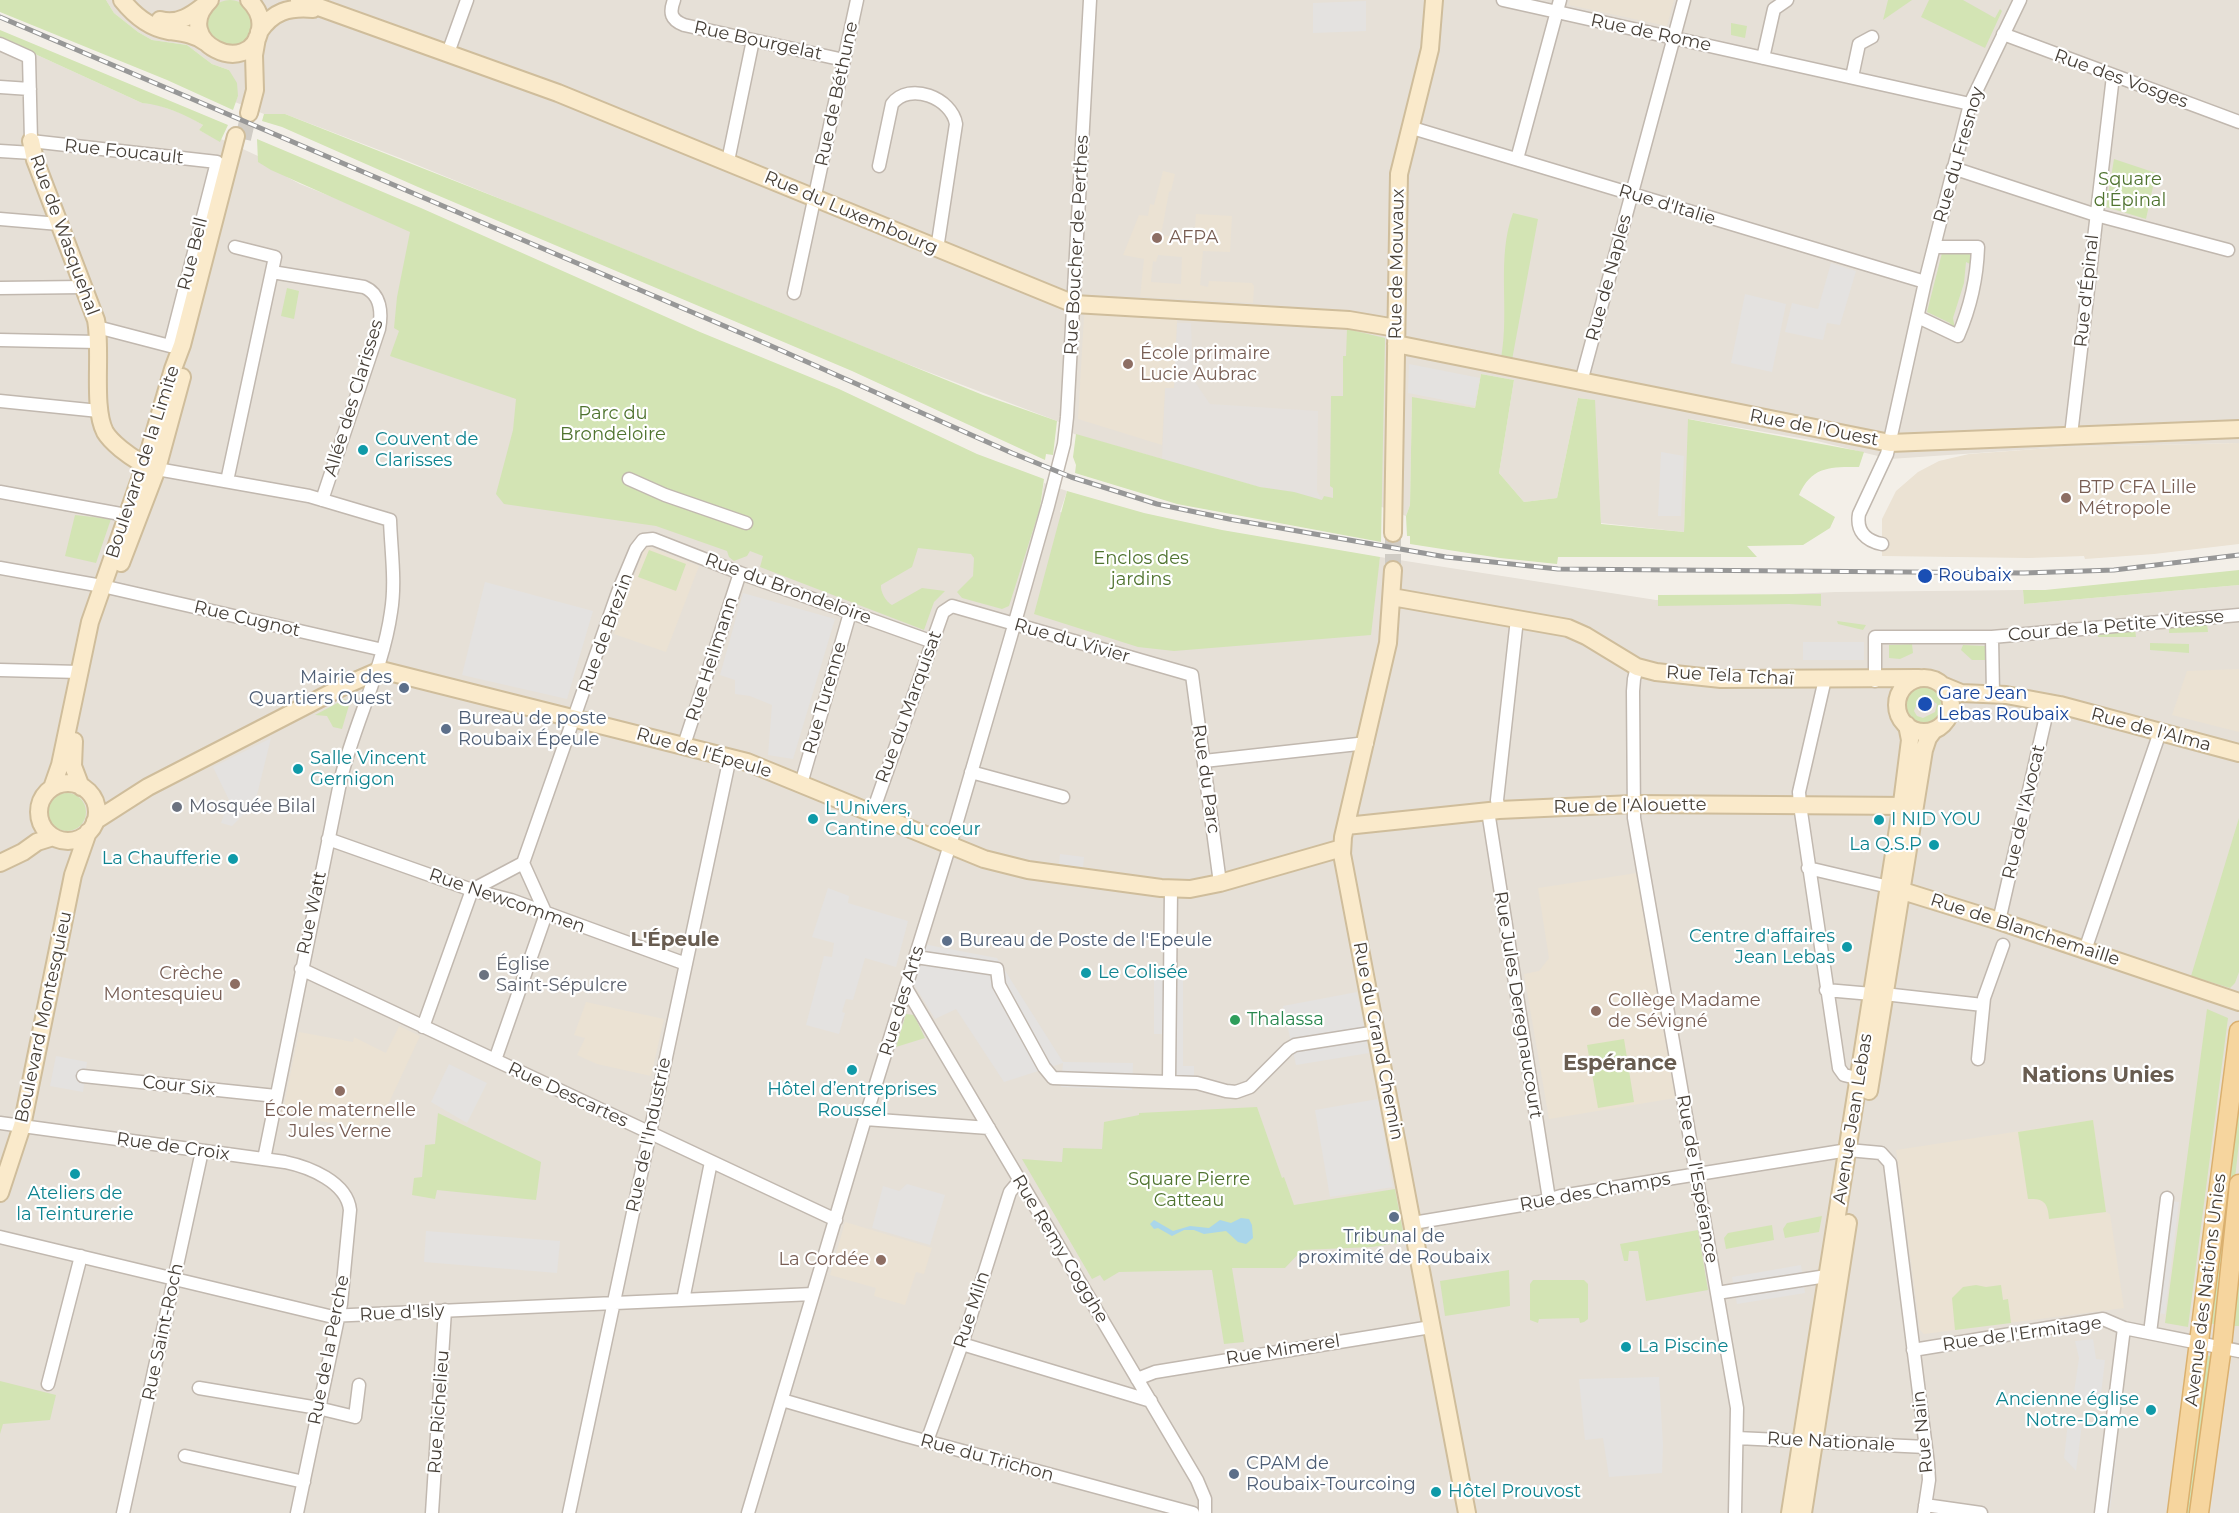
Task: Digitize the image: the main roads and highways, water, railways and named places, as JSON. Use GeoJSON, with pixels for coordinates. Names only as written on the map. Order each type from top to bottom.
{"type":"FeatureCollection","features":[{"type":"Feature","properties":{"kind":"main road"},"geometry":{"type":"LineString","coordinates":[[122,0],[138,17],[153,26],[191,34],[234,61],[245,74],[246,112],[255,90],[254,55],[259,16],[249,0]]}},
{"type":"Feature","properties":{"kind":"main road"},"geometry":{"type":"LineString","coordinates":[[133,0],[149,15],[169,22],[188,17],[209,1]]}},
{"type":"Feature","properties":{"kind":"main road","name":"Rue du Luxembourg"},"geometry":{"type":"LineString","coordinates":[[299,0],[327,5],[558,93],[1074,304],[1341,320],[1396,336]]}},
{"type":"Feature","properties":{"kind":"main road","name":"Rue de Mouvaux"},"geometry":{"type":"LineString","coordinates":[[1393,533],[1398,174],[1430,49],[1434,0]]}},
{"type":"Feature","properties":{"kind":"main road"},"geometry":{"type":"LineString","coordinates":[[205,42],[199,23],[201,12],[209,1]]}},
{"type":"Feature","properties":{"kind":"main road","name":"Rue du Luxembourg"},"geometry":{"type":"LineString","coordinates":[[220,53],[240,52],[251,45],[270,18],[286,10],[327,5]]}},
{"type":"Feature","properties":{"kind":"main road","name":"Boulevard de la Limite"},"geometry":{"type":"LineString","coordinates":[[52,788],[60,765],[90,622],[106,587],[151,467],[240,137]]}},
{"type":"Feature","properties":{"kind":"main road","name":"Rue de Wasquehal"},"geometry":{"type":"LineString","coordinates":[[32,147],[84,287],[98,334],[99,411],[105,431],[112,441],[151,467]]}},
{"type":"Feature","properties":{"kind":"main road","name":"Rue de l'Ouest"},"geometry":{"type":"LineString","coordinates":[[1396,336],[1581,382],[1890,443],[2239,429]]}},
{"type":"Feature","properties":{"kind":"main road","name":"Boulevard de la Limite"},"geometry":{"type":"LineString","coordinates":[[85,790],[73,766],[72,751],[106,587],[126,514],[151,467]]}},
{"type":"Feature","properties":{"kind":"main road","name":"Rue du Grand Chemin"},"geometry":{"type":"LineString","coordinates":[[1393,570],[1388,643],[1342,848],[1467,1513]]}},
{"type":"Feature","properties":{"kind":"main road","name":"Rue Tela Tchaï"},"geometry":{"type":"LineString","coordinates":[[1392,597],[1574,630],[1637,667],[1656,672],[1714,679],[1919,678]]}},
{"type":"Feature","properties":{"kind":"main road","name":"Rue de l'Épeule"},"geometry":{"type":"LineString","coordinates":[[85,790],[115,799],[148,787],[355,680],[376,672],[393,672],[730,757],[984,859],[1013,868],[1171,889],[1190,889],[1220,883],[1342,848]]}},
{"type":"Feature","properties":{"kind":"main road"},"geometry":{"type":"LineString","coordinates":[[1872,679],[1890,692],[1900,716],[1907,725],[1920,732],[1934,730],[1945,723],[1951,712],[1951,698],[1944,686],[1932,678],[1919,678],[1905,686],[1900,693],[1897,705]]}},
{"type":"Feature","properties":{"kind":"main road","name":"Rue de l'Alma"},"geometry":{"type":"LineString","coordinates":[[1944,686],[1961,693],[1993,694],[2049,703],[2239,753]]}},
{"type":"Feature","properties":{"kind":"main road","name":"Rue de l'Alma"},"geometry":{"type":"LineString","coordinates":[[1951,712],[1964,703],[1993,694]]}},
{"type":"Feature","properties":{"kind":"main road","name":"Avenue Jean Lebas"},"geometry":{"type":"LineString","coordinates":[[1907,725],[1910,740],[1908,806]]}},
{"type":"Feature","properties":{"kind":"main road","name":"Avenue Jean Lebas"},"geometry":{"type":"LineString","coordinates":[[1803,1513],[1808,1441],[1908,806],[1928,738],[1934,730]]}},
{"type":"Feature","properties":{"kind":"main road"},"geometry":{"type":"LineString","coordinates":[[64,784],[85,790],[96,806],[92,827],[75,840],[57,839],[37,842],[3,862],[25,842],[39,814],[41,801],[52,788],[64,784]]}},
{"type":"Feature","properties":{"kind":"main road","name":"Rue de l'Épeule"},"geometry":{"type":"LineString","coordinates":[[92,827],[148,787]]}},
{"type":"Feature","properties":{"kind":"main road","name":"Rue de l'Alouette"},"geometry":{"type":"LineString","coordinates":[[1346,826],[1493,811],[1633,804],[1908,806]]}},
{"type":"Feature","properties":{"kind":"main road"},"geometry":{"type":"LineString","coordinates":[[39,814],[43,828],[57,839]]}},
{"type":"Feature","properties":{"kind":"main road","name":"Boulevard Montesquieu"},"geometry":{"type":"LineString","coordinates":[[0,1193],[22,1126],[73,875],[92,827]]}},
{"type":"Feature","properties":{"kind":"main road","name":"Boulevard Montesquieu"},"geometry":{"type":"LineString","coordinates":[[57,839],[71,858],[73,875]]}},
{"type":"Feature","properties":{"kind":"main road","name":"Rue de Blanchemaille"},"geometry":{"type":"LineString","coordinates":[[1895,888],[2239,1002]]}},
{"type":"Feature","properties":{"kind":"main road","name":"Avenue des Nations Unies"},"geometry":{"type":"LineString","coordinates":[[2177,1513],[2239,1031]]}},
{"type":"Feature","properties":{"kind":"main road","name":"Avenue des Nations Unies"},"geometry":{"type":"LineString","coordinates":[[2199,1513],[2230,1348],[2239,1184]]}},
{"type":"Feature","properties":{"kind":"main road","name":"Avenue Jean Lebas"},"geometry":{"type":"LineString","coordinates":[[1790,1513],[1808,1441]]}},
{"type":"Feature","properties":{"kind":"water"},"geometry":{"type":"Polygon","coordinates":[[[1241,1218],[1249,1219],[1252,1225],[1253,1238],[1246,1244],[1238,1242],[1226,1231],[1204,1234],[1194,1230],[1184,1230],[1172,1236],[1158,1228],[1154,1229],[1150,1224],[1154,1220],[1173,1231],[1190,1226],[1209,1228],[1220,1220],[1231,1223],[1241,1218]]]}},
{"type":"Feature","properties":{"kind":"tunnel"},"geometry":{"type":"LineString","coordinates":[[243,139],[249,113]]}},
{"type":"Feature","properties":{"kind":"tunnel"},"geometry":{"type":"LineString","coordinates":[[1393,533],[1393,570]]}},
{"type":"Feature","properties":{"kind":"railway"},"geometry":{"type":"LineString","coordinates":[[0,17],[769,345],[1012,453],[1071,477],[1157,504],[1446,557],[1558,569],[2024,573],[2114,570],[2239,555]]}},
{"type":"Feature","properties":{"kind":"place","name":"AFPA"},"geometry":{"type":"Point","coordinates":[1157,238]}},
{"type":"Feature","properties":{"kind":"place","name":"École primaire Lucie Aubrac"},"geometry":{"type":"Point","coordinates":[1128,364]}},
{"type":"Feature","properties":{"kind":"place","name":"Couvent de Clarisses"},"geometry":{"type":"Point","coordinates":[363,450]}},
{"type":"Feature","properties":{"kind":"place","name":"BTP CFA Lille Métropole"},"geometry":{"type":"Point","coordinates":[2066,498]}},
{"type":"Feature","properties":{"kind":"place","name":"Roubaix"},"geometry":{"type":"Point","coordinates":[1925,576]}},
{"type":"Feature","properties":{"kind":"place","name":"Mairie des Quartiers Ouest"},"geometry":{"type":"Point","coordinates":[404,688]}},
{"type":"Feature","properties":{"kind":"place","name":"Gare Jean Lebas Roubaix"},"geometry":{"type":"Point","coordinates":[1925,704]}},
{"type":"Feature","properties":{"kind":"place","name":"Bureau de poste Roubaix Épeule"},"geometry":{"type":"Point","coordinates":[446,729]}},
{"type":"Feature","properties":{"kind":"place","name":"Salle Vincent Gernigon"},"geometry":{"type":"Point","coordinates":[298,769]}},
{"type":"Feature","properties":{"kind":"place","name":"Mosquée Bilal"},"geometry":{"type":"Point","coordinates":[177,807]}},
{"type":"Feature","properties":{"kind":"place","name":"L'Univers, Cantine du coeur"},"geometry":{"type":"Point","coordinates":[813,819]}},
{"type":"Feature","properties":{"kind":"place","name":"I NID YOU"},"geometry":{"type":"Point","coordinates":[1879,820]}},
{"type":"Feature","properties":{"kind":"place","name":"La Q.S.P"},"geometry":{"type":"Point","coordinates":[1934,845]}},
{"type":"Feature","properties":{"kind":"place","name":"La Chaufferie"},"geometry":{"type":"Point","coordinates":[233,859]}},
{"type":"Feature","properties":{"kind":"place","name":"Bureau de Poste de l'Epeule"},"geometry":{"type":"Point","coordinates":[947,941]}},
{"type":"Feature","properties":{"kind":"place","name":"Centre d'affaires Jean Lebas"},"geometry":{"type":"Point","coordinates":[1847,947]}},
{"type":"Feature","properties":{"kind":"place","name":"Le Colisée"},"geometry":{"type":"Point","coordinates":[1086,973]}},
{"type":"Feature","properties":{"kind":"place","name":"Église Saint-Sépulcre"},"geometry":{"type":"Point","coordinates":[484,975]}},
{"type":"Feature","properties":{"kind":"place","name":"Crèche Montesquieu"},"geometry":{"type":"Point","coordinates":[235,984]}},
{"type":"Feature","properties":{"kind":"place","name":"Collège Madame de Sévigné"},"geometry":{"type":"Point","coordinates":[1596,1011]}},
{"type":"Feature","properties":{"kind":"place","name":"Thalassa"},"geometry":{"type":"Point","coordinates":[1235,1020]}},
{"type":"Feature","properties":{"kind":"place","name":"Hôtel d’entreprises Roussel"},"geometry":{"type":"Point","coordinates":[852,1070]}},
{"type":"Feature","properties":{"kind":"place","name":"École maternelle Jules Verne"},"geometry":{"type":"Point","coordinates":[340,1091]}},
{"type":"Feature","properties":{"kind":"place","name":"Ateliers de la Teinturerie"},"geometry":{"type":"Point","coordinates":[75,1174]}},
{"type":"Feature","properties":{"kind":"place","name":"Tribunal de proximité de Roubaix"},"geometry":{"type":"Point","coordinates":[1394,1217]}},
{"type":"Feature","properties":{"kind":"place","name":"La Cordée"},"geometry":{"type":"Point","coordinates":[881,1260]}},
{"type":"Feature","properties":{"kind":"place","name":"La Piscine"},"geometry":{"type":"Point","coordinates":[1626,1347]}},
{"type":"Feature","properties":{"kind":"place","name":"Ancienne église Notre-Dame"},"geometry":{"type":"Point","coordinates":[2151,1410]}},
{"type":"Feature","properties":{"kind":"place","name":"CPAM de Roubaix-Tourcoing"},"geometry":{"type":"Point","coordinates":[1234,1474]}},
{"type":"Feature","properties":{"kind":"place","name":"Hôtel Prouvost"},"geometry":{"type":"Point","coordinates":[1436,1492]}},
{"type":"Feature","properties":{"kind":"district","name":"L'Épeule"},"geometry":{"type":"Point","coordinates":[675,940]}},
{"type":"Feature","properties":{"kind":"district","name":"Espérance"},"geometry":{"type":"Point","coordinates":[1620,1064]}},
{"type":"Feature","properties":{"kind":"district","name":"Nations Unies"},"geometry":{"type":"Point","coordinates":[2098,1076]}},
{"type":"Feature","properties":{"kind":"park label","name":"Square d'Épinal"},"geometry":{"type":"Point","coordinates":[2130,190]}},
{"type":"Feature","properties":{"kind":"park label","name":"Parc du Brondeloire"},"geometry":{"type":"Point","coordinates":[613,424]}},
{"type":"Feature","properties":{"kind":"park label","name":"Enclos des jardins"},"geometry":{"type":"Point","coordinates":[1141,569]}},
{"type":"Feature","properties":{"kind":"park label","name":"Square Pierre Catteau"},"geometry":{"type":"Point","coordinates":[1189,1190]}}]}
